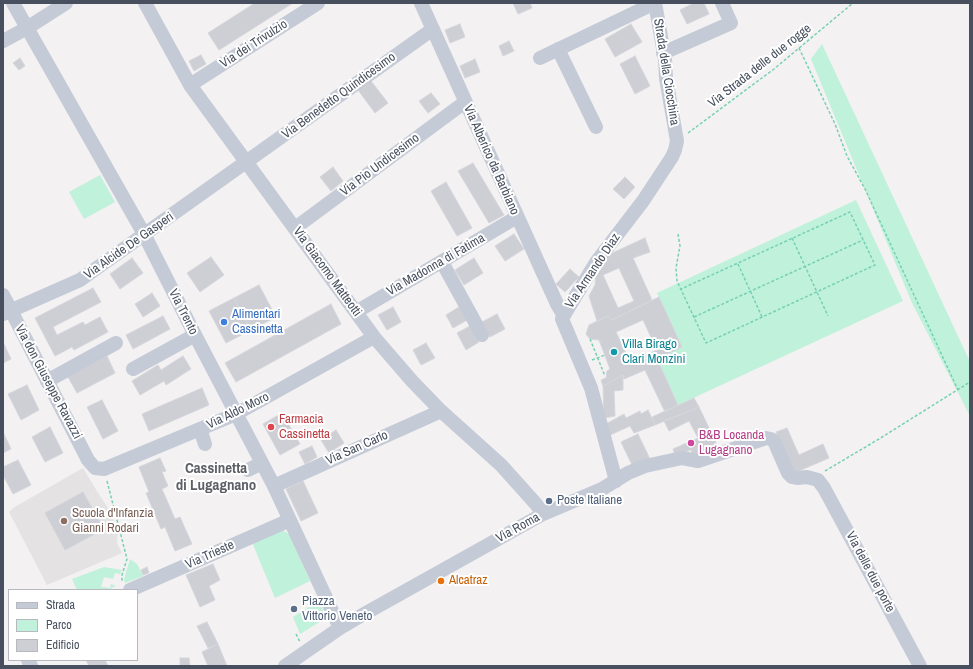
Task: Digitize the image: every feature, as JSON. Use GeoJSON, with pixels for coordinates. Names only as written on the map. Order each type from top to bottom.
{"type":"FeatureCollection","features":[{"type":"Feature","properties":{"kind":"street","name":"Via Trento"},"geometry":{"type":"LineString","coordinates":[[13,3],[144,234],[195,336],[274,486],[340,628]]}},
{"type":"Feature","properties":{"kind":"street"},"geometry":{"type":"LineString","coordinates":[[3,41],[27,28],[66,3]]}},
{"type":"Feature","properties":{"kind":"street","name":"Via Giacomo Matteotti"},"geometry":{"type":"LineString","coordinates":[[146,3],[190,85],[374,337],[412,381],[441,411],[501,466],[536,504],[543,514]]}},
{"type":"Feature","properties":{"kind":"street","name":"Via dei Trivulzio"},"geometry":{"type":"LineString","coordinates":[[190,85],[318,3]]}},
{"type":"Feature","properties":{"kind":"street","name":"Via Alberico da Barbiano"},"geometry":{"type":"LineString","coordinates":[[421,3],[556,304],[564,314]]}},
{"type":"Feature","properties":{"kind":"street"},"geometry":{"type":"LineString","coordinates":[[540,58],[655,3]]}},
{"type":"Feature","properties":{"kind":"street","name":"Strada della Ciocchina"},"geometry":{"type":"LineString","coordinates":[[655,3],[677,141]]}},
{"type":"Feature","properties":{"kind":"street"},"geometry":{"type":"LineString","coordinates":[[663,52],[731,23],[722,3]]}},
{"type":"Feature","properties":{"kind":"street","name":"Via Benedetto Quindicesimo"},"geometry":{"type":"LineString","coordinates":[[246,163],[433,29]]}},
{"type":"Feature","properties":{"kind":"street"},"geometry":{"type":"LineString","coordinates":[[558,49],[596,127]]}},
{"type":"Feature","properties":{"kind":"street","name":"Via Pio Undicesimo"},"geometry":{"type":"LineString","coordinates":[[294,228],[465,102]]}},
{"type":"Feature","properties":{"kind":"street","name":"Via Armando Diaz"},"geometry":{"type":"LineString","coordinates":[[616,481],[591,388],[562,320],[564,314],[597,261],[643,201],[672,157],[677,141]]}},
{"type":"Feature","properties":{"kind":"street","name":"Via Alcide De Gasperi"},"geometry":{"type":"LineString","coordinates":[[7,312],[80,280],[246,163]]}},
{"type":"Feature","properties":{"kind":"street","name":"Via Madonna di Fatima"},"geometry":{"type":"LineString","coordinates":[[356,312],[517,217]]}},
{"type":"Feature","properties":{"kind":"street"},"geometry":{"type":"LineString","coordinates":[[442,262],[482,335]]}},
{"type":"Feature","properties":{"kind":"street","name":"Via don Giuseppe Ravazzi"},"geometry":{"type":"LineString","coordinates":[[3,295],[7,312],[47,381],[88,460],[98,470]]}},
{"type":"Feature","properties":{"kind":"street"},"geometry":{"type":"LineString","coordinates":[[133,369],[195,336]]}},
{"type":"Feature","properties":{"kind":"street","name":"Via Aldo Moro"},"geometry":{"type":"LineString","coordinates":[[98,470],[236,414],[374,337]]}},
{"type":"Feature","properties":{"kind":"street"},"geometry":{"type":"LineString","coordinates":[[47,381],[116,343]]}},
{"type":"Feature","properties":{"kind":"street","name":"Via San Carlo"},"geometry":{"type":"LineString","coordinates":[[274,486],[441,411]]}},
{"type":"Feature","properties":{"kind":"street"},"geometry":{"type":"LineString","coordinates":[[200,429],[205,444]]}},
{"type":"Feature","properties":{"kind":"street","name":"Via Roma"},"geometry":{"type":"LineString","coordinates":[[285,666],[340,628],[543,514],[602,489],[628,473],[645,466],[682,458],[698,461],[766,438],[771,439],[774,442],[788,473],[792,477],[807,477],[818,480]]}},
{"type":"Feature","properties":{"kind":"street"},"geometry":{"type":"LineString","coordinates":[[248,470],[262,463]]}},
{"type":"Feature","properties":{"kind":"street","name":"Via delle due porte"},"geometry":{"type":"LineString","coordinates":[[818,480],[828,495],[920,666]]}},
{"type":"Feature","properties":{"kind":"street","name":"Via Trieste"},"geometry":{"type":"LineString","coordinates":[[126,588],[290,520]]}},
{"type":"Feature","properties":{"kind":"path","name":"Via Strada delle due rogge"},"geometry":{"type":"LineString","coordinates":[[677,141],[774,70],[853,3]]}},
{"type":"Feature","properties":{"kind":"path"},"geometry":{"type":"LineString","coordinates":[[799,48],[835,124],[847,156],[868,196],[958,390]]}},
{"type":"Feature","properties":{"kind":"path"},"geometry":{"type":"LineString","coordinates":[[796,51],[802,54]]}},
{"type":"Feature","properties":{"kind":"path"},"geometry":{"type":"LineString","coordinates":[[678,234],[680,246],[676,268],[677,282],[706,343],[875,265],[850,212],[681,289]]}},
{"type":"Feature","properties":{"kind":"path"},"geometry":{"type":"LineString","coordinates":[[792,238],[828,316]]}},
{"type":"Feature","properties":{"kind":"path"},"geometry":{"type":"LineString","coordinates":[[694,317],[863,240]]}},
{"type":"Feature","properties":{"kind":"path"},"geometry":{"type":"LineString","coordinates":[[737,264],[762,317]]}},
{"type":"Feature","properties":{"kind":"path"},"geometry":{"type":"LineString","coordinates":[[590,339],[605,376]]}},
{"type":"Feature","properties":{"kind":"path"},"geometry":{"type":"LineString","coordinates":[[818,480],[819,475],[823,472],[970,382]]}},
{"type":"Feature","properties":{"kind":"path"},"geometry":{"type":"LineString","coordinates":[[98,470],[127,559],[122,575],[126,588]]}},
{"type":"Feature","properties":{"kind":"shaded area","name":"Scuola d'Infanzia Gianni Rodari"},"geometry":{"type":"Polygon","coordinates":[[[83,468],[108,508],[118,529],[117,543],[122,553],[47,585],[9,512],[13,508],[83,468]]]}},
{"type":"Feature","properties":{"kind":"green space"},"geometry":{"type":"Polygon","coordinates":[[[822,44],[970,362],[970,416],[912,303],[811,59],[822,44]]]}},
{"type":"Feature","properties":{"kind":"green space"},"geometry":{"type":"Polygon","coordinates":[[[100,175],[115,202],[84,219],[69,192],[100,175]]]}},
{"type":"Feature","properties":{"kind":"green space"},"geometry":{"type":"Polygon","coordinates":[[[856,200],[903,301],[678,405],[657,359],[682,347],[657,293],[856,200]]]}},
{"type":"Feature","properties":{"kind":"green space"},"geometry":{"type":"Polygon","coordinates":[[[282,530],[289,534],[310,581],[275,598],[252,542],[282,530]]]}},
{"type":"Feature","properties":{"kind":"green space"},"geometry":{"type":"Polygon","coordinates":[[[130,559],[137,564],[143,576],[125,583],[124,579],[130,559]]]}},
{"type":"Feature","properties":{"kind":"green space"},"geometry":{"type":"Polygon","coordinates":[[[104,567],[122,570],[120,574],[115,573],[113,579],[104,577],[101,587],[110,588],[111,584],[116,586],[109,589],[77,589],[72,579],[104,567]]]}},
{"type":"Feature","properties":{"kind":"green space"},"geometry":{"type":"Polygon","coordinates":[[[319,601],[326,618],[300,634],[293,617],[319,601]]]}},
{"type":"Feature","properties":{"kind":"building"},"geometry":{"type":"Polygon","coordinates":[[[255,3],[293,3],[219,50],[208,33],[255,3]]]}},
{"type":"Feature","properties":{"kind":"building"},"geometry":{"type":"Polygon","coordinates":[[[513,3],[530,3],[532,8],[518,14],[513,3]]]}},
{"type":"Feature","properties":{"kind":"building"},"geometry":{"type":"Polygon","coordinates":[[[694,3],[704,3],[709,14],[687,24],[680,10],[694,3]]]}},
{"type":"Feature","properties":{"kind":"building"},"geometry":{"type":"Polygon","coordinates":[[[460,24],[465,37],[450,43],[445,30],[460,24]]]}},
{"type":"Feature","properties":{"kind":"building"},"geometry":{"type":"Polygon","coordinates":[[[631,24],[642,42],[615,57],[605,39],[631,24]]]}},
{"type":"Feature","properties":{"kind":"building"},"geometry":{"type":"Polygon","coordinates":[[[509,41],[514,51],[503,56],[499,46],[509,41]]]}},
{"type":"Feature","properties":{"kind":"building"},"geometry":{"type":"Polygon","coordinates":[[[201,55],[206,64],[194,71],[189,61],[201,55]]]}},
{"type":"Feature","properties":{"kind":"building"},"geometry":{"type":"Polygon","coordinates":[[[635,56],[650,86],[635,94],[620,64],[635,56]]]}},
{"type":"Feature","properties":{"kind":"building"},"geometry":{"type":"Polygon","coordinates":[[[20,58],[25,66],[19,70],[13,63],[20,58]]]}},
{"type":"Feature","properties":{"kind":"building"},"geometry":{"type":"Polygon","coordinates":[[[475,59],[480,72],[465,78],[460,66],[475,59]]]}},
{"type":"Feature","properties":{"kind":"building"},"geometry":{"type":"Polygon","coordinates":[[[371,81],[388,103],[375,113],[358,90],[371,81]]]}},
{"type":"Feature","properties":{"kind":"building"},"geometry":{"type":"Polygon","coordinates":[[[431,93],[440,104],[428,113],[419,101],[431,93]]]}},
{"type":"Feature","properties":{"kind":"building"},"geometry":{"type":"Polygon","coordinates":[[[473,163],[504,215],[489,223],[458,171],[473,163]]]}},
{"type":"Feature","properties":{"kind":"building"},"geometry":{"type":"Polygon","coordinates":[[[333,167],[343,181],[331,191],[320,177],[333,167]]]}},
{"type":"Feature","properties":{"kind":"building"},"geometry":{"type":"Polygon","coordinates":[[[625,177],[635,187],[624,199],[613,189],[625,177]]]}},
{"type":"Feature","properties":{"kind":"building"},"geometry":{"type":"Polygon","coordinates":[[[446,182],[472,228],[457,236],[431,191],[446,182]]]}},
{"type":"Feature","properties":{"kind":"building"},"geometry":{"type":"Polygon","coordinates":[[[514,234],[524,249],[505,261],[495,246],[514,234]]]}},
{"type":"Feature","properties":{"kind":"building"},"geometry":{"type":"Polygon","coordinates":[[[645,238],[650,252],[633,258],[652,300],[612,320],[608,316],[597,321],[589,296],[595,285],[596,273],[610,254],[645,238]],[[619,268],[603,275],[618,308],[634,301],[619,268]]]}},
{"type":"Feature","properties":{"kind":"building"},"geometry":{"type":"Polygon","coordinates":[[[211,257],[224,275],[200,292],[187,273],[211,257]]]}},
{"type":"Feature","properties":{"kind":"building"},"geometry":{"type":"Polygon","coordinates":[[[132,258],[143,273],[120,289],[110,274],[132,258]]]}},
{"type":"Feature","properties":{"kind":"building"},"geometry":{"type":"Polygon","coordinates":[[[474,258],[483,273],[464,285],[455,270],[474,258]]]}},
{"type":"Feature","properties":{"kind":"building"},"geometry":{"type":"Polygon","coordinates":[[[570,269],[579,277],[565,292],[556,284],[570,269]]]}},
{"type":"Feature","properties":{"kind":"building"},"geometry":{"type":"Polygon","coordinates":[[[259,285],[276,317],[251,330],[234,298],[259,285]]]}},
{"type":"Feature","properties":{"kind":"building"},"geometry":{"type":"Polygon","coordinates":[[[93,288],[101,302],[53,327],[57,335],[83,322],[85,325],[100,317],[108,332],[74,350],[72,347],[55,356],[35,318],[93,288]]]}},
{"type":"Feature","properties":{"kind":"building"},"geometry":{"type":"Polygon","coordinates":[[[152,293],[160,306],[143,317],[135,304],[152,293]]]}},
{"type":"Feature","properties":{"kind":"building","name":"Villa Birago Clari Monzini"},"geometry":{"type":"Polygon","coordinates":[[[659,297],[682,347],[657,359],[678,405],[665,412],[645,370],[624,379],[623,375],[603,386],[601,380],[606,378],[607,371],[610,369],[599,340],[590,339],[586,334],[589,325],[608,316],[612,320],[659,297]],[[643,320],[616,332],[630,362],[657,350],[643,320]]]}},
{"type":"Feature","properties":{"kind":"building"},"geometry":{"type":"Polygon","coordinates":[[[234,298],[251,330],[226,343],[209,311],[234,298]]]}},
{"type":"Feature","properties":{"kind":"building"},"geometry":{"type":"Polygon","coordinates":[[[331,304],[341,324],[236,382],[225,363],[331,304]]]}},
{"type":"Feature","properties":{"kind":"building"},"geometry":{"type":"Polygon","coordinates":[[[393,307],[401,322],[387,330],[378,315],[393,307]]]}},
{"type":"Feature","properties":{"kind":"building"},"geometry":{"type":"Polygon","coordinates":[[[459,307],[467,320],[453,328],[446,315],[459,307]]]}},
{"type":"Feature","properties":{"kind":"building"},"geometry":{"type":"Polygon","coordinates":[[[497,314],[505,329],[490,337],[482,322],[497,314]]]}},
{"type":"Feature","properties":{"kind":"building"},"geometry":{"type":"Polygon","coordinates":[[[163,316],[170,329],[133,349],[126,335],[163,316]]]}},
{"type":"Feature","properties":{"kind":"building"},"geometry":{"type":"Polygon","coordinates":[[[470,326],[479,342],[466,350],[457,333],[470,326]]]}},
{"type":"Feature","properties":{"kind":"building"},"geometry":{"type":"Polygon","coordinates":[[[3,342],[11,359],[3,363],[3,342]]]}},
{"type":"Feature","properties":{"kind":"building"},"geometry":{"type":"Polygon","coordinates":[[[426,343],[435,358],[421,365],[413,350],[426,343]]]}},
{"type":"Feature","properties":{"kind":"building"},"geometry":{"type":"Polygon","coordinates":[[[107,356],[115,373],[77,393],[68,377],[107,356]]]}},
{"type":"Feature","properties":{"kind":"building"},"geometry":{"type":"Polygon","coordinates":[[[183,356],[191,369],[166,385],[164,381],[140,395],[132,381],[158,365],[161,370],[183,356]]]}},
{"type":"Feature","properties":{"kind":"building"},"geometry":{"type":"Polygon","coordinates":[[[623,375],[623,390],[614,391],[615,416],[604,418],[603,386],[623,375]]]}},
{"type":"Feature","properties":{"kind":"building"},"geometry":{"type":"Polygon","coordinates":[[[27,385],[39,410],[21,420],[8,394],[27,385]]]}},
{"type":"Feature","properties":{"kind":"building"},"geometry":{"type":"Polygon","coordinates":[[[202,388],[209,405],[149,431],[142,414],[202,388]]]}},
{"type":"Feature","properties":{"kind":"building"},"geometry":{"type":"Polygon","coordinates":[[[694,398],[699,407],[655,425],[652,417],[694,398]]]}},
{"type":"Feature","properties":{"kind":"building"},"geometry":{"type":"Polygon","coordinates":[[[102,400],[118,431],[103,439],[87,407],[102,400]]]}},
{"type":"Feature","properties":{"kind":"building"},"geometry":{"type":"Polygon","coordinates":[[[699,407],[719,449],[694,459],[691,450],[675,455],[673,449],[698,438],[689,421],[669,431],[664,421],[699,407]]]}},
{"type":"Feature","properties":{"kind":"building"},"geometry":{"type":"Polygon","coordinates":[[[648,410],[655,425],[634,433],[630,426],[608,436],[606,424],[624,414],[626,418],[640,411],[641,414],[648,410]]]}},
{"type":"Feature","properties":{"kind":"building"},"geometry":{"type":"Polygon","coordinates":[[[282,413],[300,444],[280,455],[263,424],[282,413]]]}},
{"type":"Feature","properties":{"kind":"building"},"geometry":{"type":"Polygon","coordinates":[[[50,427],[63,453],[45,462],[32,437],[50,427]]]}},
{"type":"Feature","properties":{"kind":"building"},"geometry":{"type":"Polygon","coordinates":[[[787,428],[799,455],[823,444],[829,458],[794,473],[776,432],[787,428]]]}},
{"type":"Feature","properties":{"kind":"building"},"geometry":{"type":"Polygon","coordinates":[[[336,430],[344,443],[329,453],[321,440],[336,430]]]}},
{"type":"Feature","properties":{"kind":"building"},"geometry":{"type":"Polygon","coordinates":[[[3,432],[11,449],[3,453],[3,432]]]}},
{"type":"Feature","properties":{"kind":"building"},"geometry":{"type":"Polygon","coordinates":[[[638,434],[650,459],[633,467],[621,442],[638,434]]]}},
{"type":"Feature","properties":{"kind":"building"},"geometry":{"type":"Polygon","coordinates":[[[312,446],[317,457],[305,464],[299,452],[312,446]]]}},
{"type":"Feature","properties":{"kind":"building"},"geometry":{"type":"Polygon","coordinates":[[[160,458],[166,471],[162,472],[168,486],[162,489],[175,519],[180,517],[192,544],[175,551],[165,527],[161,529],[146,493],[149,492],[139,467],[160,458]]]}},
{"type":"Feature","properties":{"kind":"building"},"geometry":{"type":"Polygon","coordinates":[[[18,460],[31,485],[13,494],[3,475],[3,467],[18,460]]]}},
{"type":"Feature","properties":{"kind":"building"},"geometry":{"type":"Polygon","coordinates":[[[303,481],[318,513],[301,521],[286,489],[303,481]]]}},
{"type":"Feature","properties":{"kind":"building"},"geometry":{"type":"Polygon","coordinates":[[[83,492],[104,529],[65,550],[45,513],[83,492]]]}},
{"type":"Feature","properties":{"kind":"building"},"geometry":{"type":"Polygon","coordinates":[[[213,564],[220,580],[209,586],[215,600],[200,607],[186,575],[213,564]]]}},
{"type":"Feature","properties":{"kind":"building"},"geometry":{"type":"Polygon","coordinates":[[[147,567],[149,573],[143,575],[141,570],[147,567]]]}},
{"type":"Feature","properties":{"kind":"building"},"geometry":{"type":"Polygon","coordinates":[[[207,622],[218,644],[208,648],[197,626],[207,622]]]}},
{"type":"Feature","properties":{"kind":"building"},"geometry":{"type":"Polygon","coordinates":[[[218,644],[227,666],[208,666],[202,652],[218,644]]]}},
{"type":"Feature","properties":{"kind":"building"},"geometry":{"type":"Polygon","coordinates":[[[180,658],[189,658],[190,666],[180,666],[180,658]]]}},
{"type":"Feature","properties":{"kind":"building"},"geometry":{"type":"Polygon","coordinates":[[[86,661],[106,661],[108,666],[89,666],[86,661]]]}},
{"type":"Feature","properties":{"kind":"place","name":"Alimentari Cassinetta"},"geometry":{"type":"Point","coordinates":[224,322]}},
{"type":"Feature","properties":{"kind":"place","name":"Villa Birago Clari Monzini"},"geometry":{"type":"Point","coordinates":[614,352]}},
{"type":"Feature","properties":{"kind":"place","name":"Farmacia Cassinetta"},"geometry":{"type":"Point","coordinates":[271,427]}},
{"type":"Feature","properties":{"kind":"place","name":"B&B Locanda Lugagnano"},"geometry":{"type":"Point","coordinates":[691,443]}},
{"type":"Feature","properties":{"kind":"place","name":"Poste Italiane"},"geometry":{"type":"Point","coordinates":[549,501]}},
{"type":"Feature","properties":{"kind":"place","name":"Scuola d'Infanzia Gianni Rodari"},"geometry":{"type":"Point","coordinates":[64,521]}},
{"type":"Feature","properties":{"kind":"place","name":"Alcatraz"},"geometry":{"type":"Point","coordinates":[441,581]}},
{"type":"Feature","properties":{"kind":"place","name":"Piazza Vittorio Veneto"},"geometry":{"type":"Point","coordinates":[294,609]}},
{"type":"Feature","properties":{"kind":"district","name":"Cassinetta di Lugagnano"},"geometry":{"type":"Point","coordinates":[216,478]}}]}
